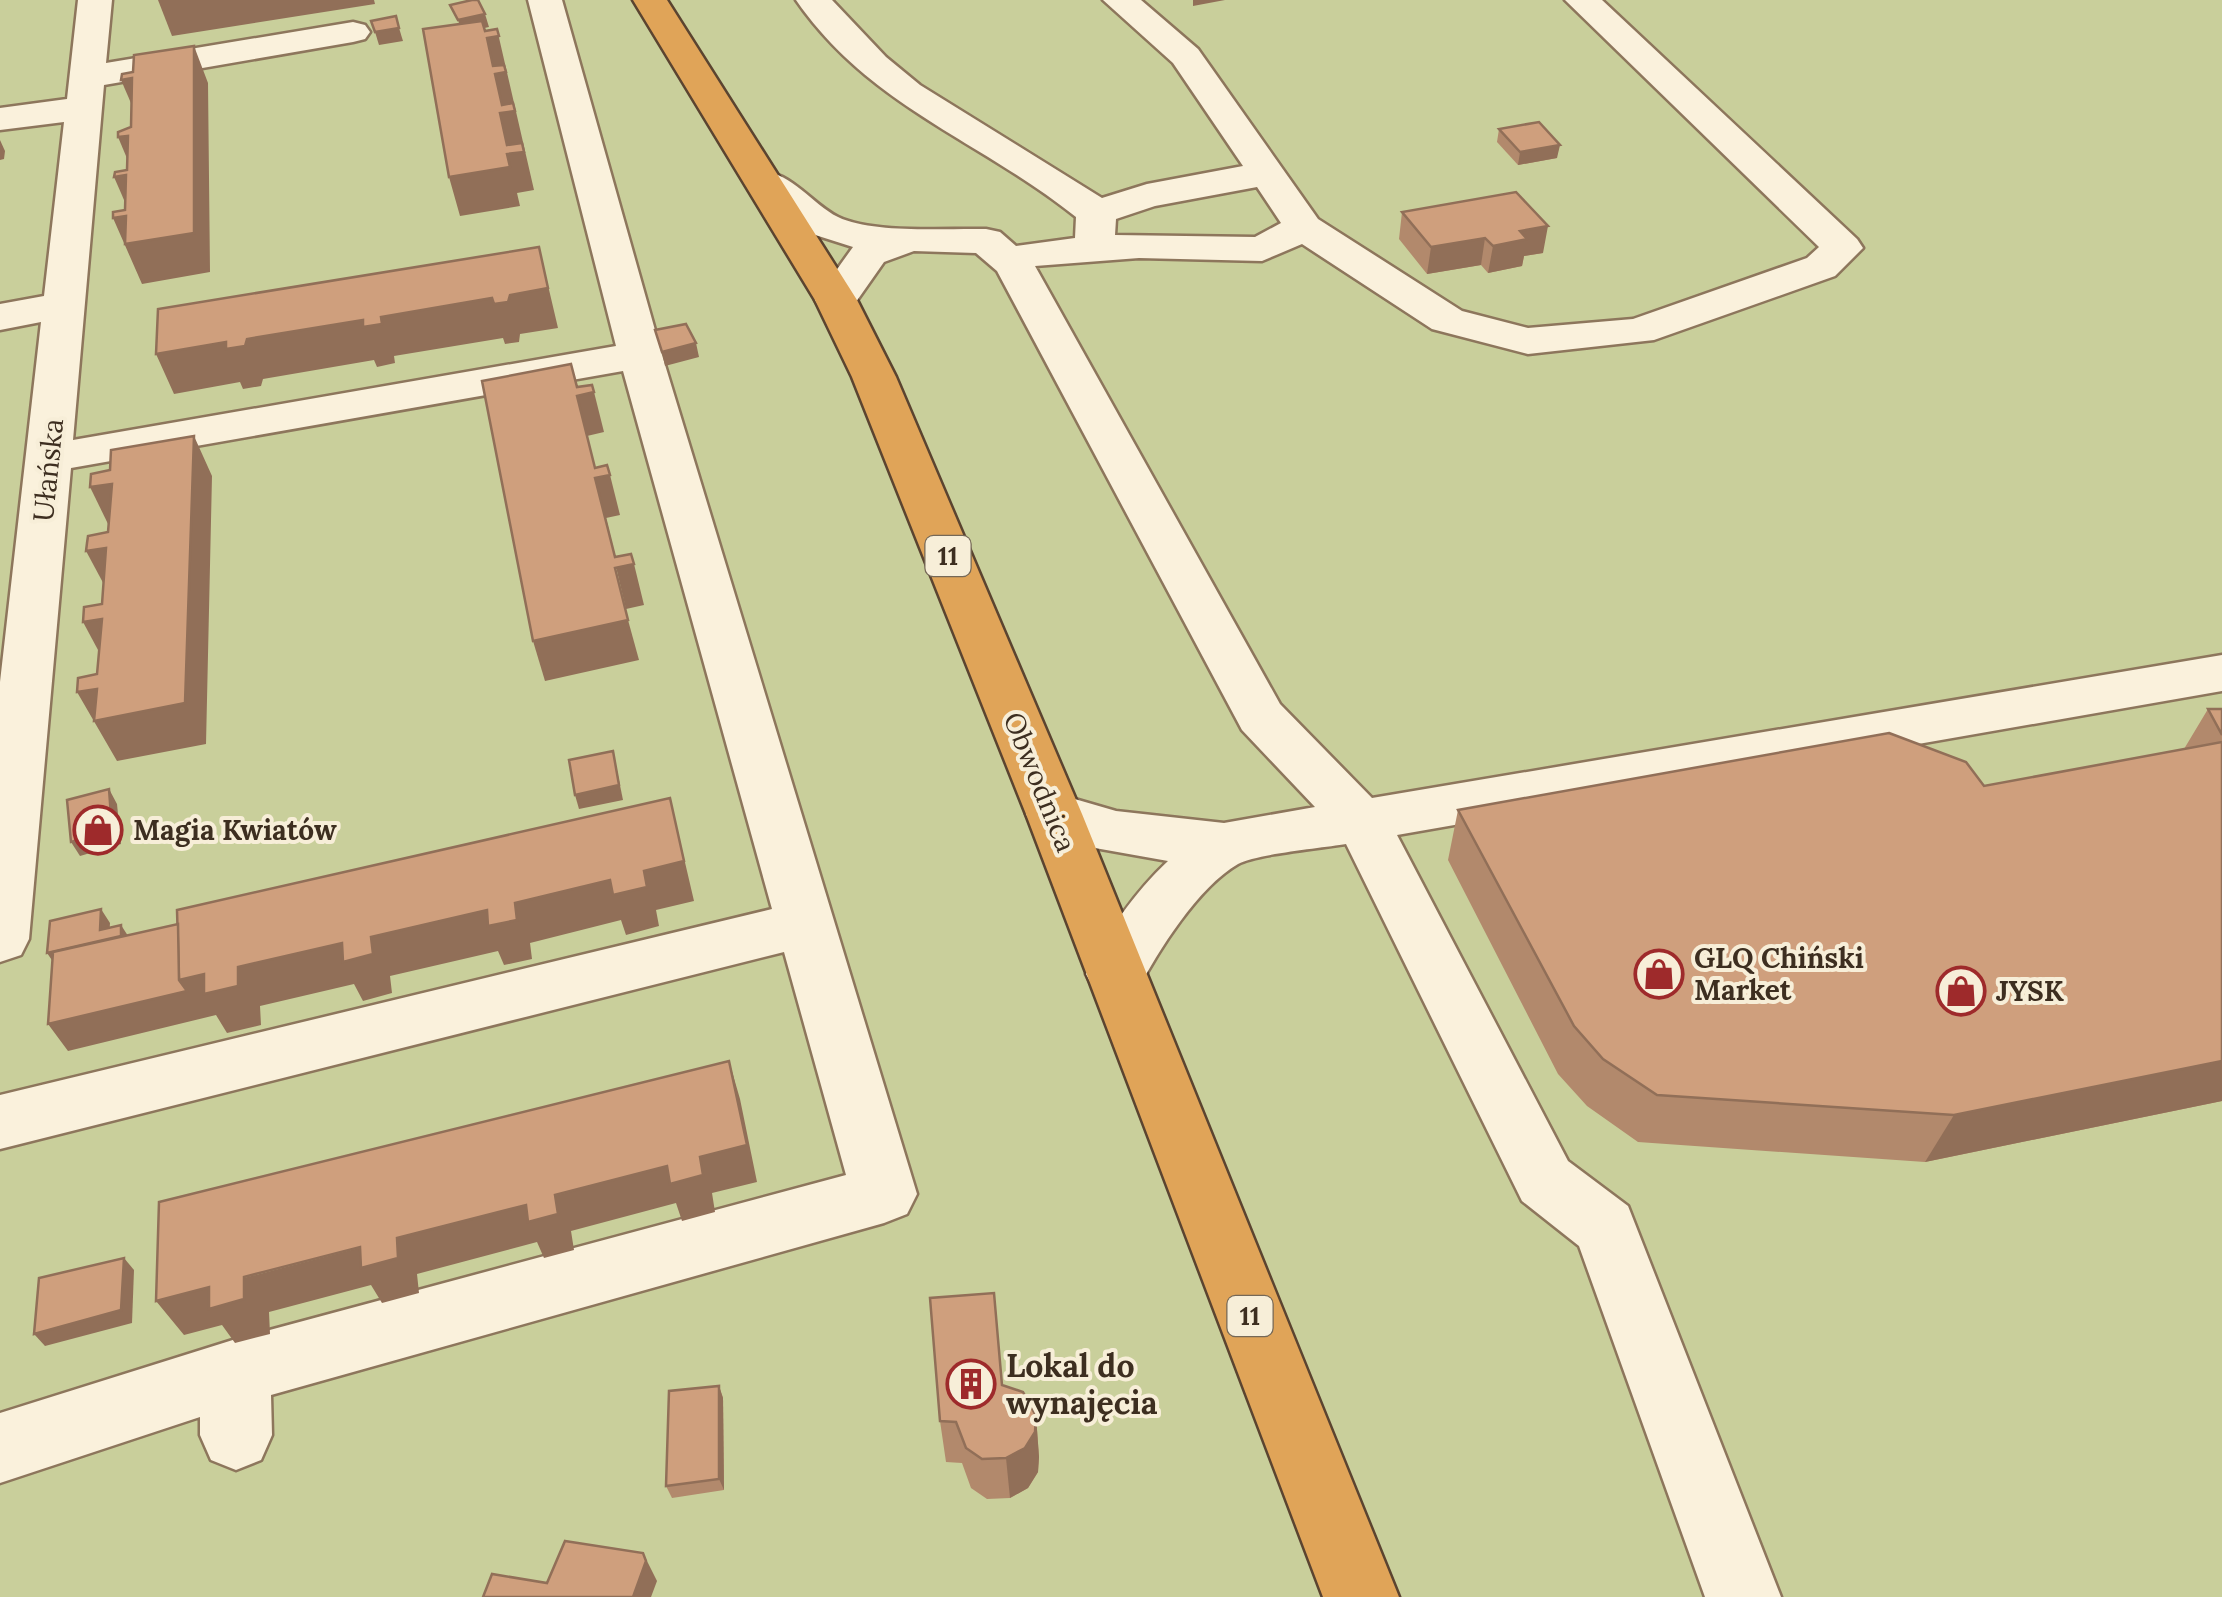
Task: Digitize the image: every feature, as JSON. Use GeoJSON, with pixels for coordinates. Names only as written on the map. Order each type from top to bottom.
{"type":"FeatureCollection","features":[{"type":"Feature","properties":{"kind":"highway","name":"Obwodnica"},"geometry":{"type":"LineString","coordinates":[[650,0],[836,300],[874,377],[1054,814],[1362,1597]]}},
{"type":"Feature","properties":{"kind":"street","name":"Ułańska"},"geometry":{"type":"LineString","coordinates":[[0,940],[9,762],[49,458],[95,0]]}},
{"type":"Feature","properties":{"kind":"street"},"geometry":{"type":"LineString","coordinates":[[0,1448],[236,1404],[884,1194],[640,356],[609,228],[545,0]]}},
{"type":"Feature","properties":{"kind":"street"},"geometry":{"type":"LineString","coordinates":[[813,0],[884,74],[980,139],[1072,192],[1096,231],[1139,246],[1262,249],[1304,227]]}},
{"type":"Feature","properties":{"kind":"street"},"geometry":{"type":"LineString","coordinates":[[1120,0],[1186,56],[1304,227],[1447,320],[1528,341],[1639,331],[1821,268],[1844,248],[1582,0]]}},
{"type":"Feature","properties":{"kind":"street"},"geometry":{"type":"LineString","coordinates":[[0,120],[86,92],[353,32]]}},
{"type":"Feature","properties":{"kind":"street"},"geometry":{"type":"LineString","coordinates":[[1008,260],[1044,252],[1096,231],[1147,196],[1267,173]]}},
{"type":"Feature","properties":{"kind":"street"},"geometry":{"type":"LineString","coordinates":[[764,181],[822,225],[864,238],[986,241],[1008,260],[1262,717],[1363,823],[1545,1180],[1605,1227],[1743,1597]]}},
{"type":"Feature","properties":{"kind":"street"},"geometry":{"type":"LineString","coordinates":[[836,300],[870,253],[914,238]]}},
{"type":"Feature","properties":{"kind":"street"},"geometry":{"type":"LineString","coordinates":[[0,317],[63,305]]}},
{"type":"Feature","properties":{"kind":"street"},"geometry":{"type":"LineString","coordinates":[[49,458],[640,356]]}},
{"type":"Feature","properties":{"kind":"street"},"geometry":{"type":"LineString","coordinates":[[1054,814],[1089,827],[1146,838],[1224,844],[2222,674]]}},
{"type":"Feature","properties":{"kind":"street"},"geometry":{"type":"LineString","coordinates":[[1116,974],[1133,937],[1174,886],[1224,844]]}},
{"type":"Feature","properties":{"kind":"street"},"geometry":{"type":"LineString","coordinates":[[0,1122],[806,924]]}},
{"type":"Feature","properties":{"kind":"green space"},"geometry":{"type":"Polygon","coordinates":[[[0,0],[2222,0],[2222,1597],[0,1597],[0,0]]]}},
{"type":"Feature","properties":{"kind":"building"},"geometry":{"type":"Polygon","coordinates":[[[478,0],[485,14],[458,20],[450,5],[478,0]]]}},
{"type":"Feature","properties":{"kind":"building"},"geometry":{"type":"Polygon","coordinates":[[[396,16],[399,28],[375,32],[371,21],[396,16]]]}},
{"type":"Feature","properties":{"kind":"building"},"geometry":{"type":"Polygon","coordinates":[[[482,21],[485,31],[497,29],[499,36],[487,38],[493,66],[504,65],[506,72],[495,74],[502,105],[513,103],[515,111],[500,113],[507,145],[522,143],[524,152],[507,154],[510,167],[449,177],[423,29],[482,21]]]}},
{"type":"Feature","properties":{"kind":"building"},"geometry":{"type":"Polygon","coordinates":[[[194,46],[194,233],[125,244],[126,216],[113,218],[113,212],[125,210],[126,175],[114,177],[115,172],[127,170],[128,136],[118,137],[118,132],[131,127],[132,78],[121,80],[122,74],[133,72],[134,55],[194,46]]]}},
{"type":"Feature","properties":{"kind":"building"},"geometry":{"type":"Polygon","coordinates":[[[1539,122],[1560,145],[1520,152],[1499,129],[1539,122]]]}},
{"type":"Feature","properties":{"kind":"building"},"geometry":{"type":"Polygon","coordinates":[[[1516,192],[1548,226],[1520,231],[1527,239],[1493,246],[1485,238],[1431,247],[1402,212],[1516,192]]]}},
{"type":"Feature","properties":{"kind":"building"},"geometry":{"type":"Polygon","coordinates":[[[539,247],[548,288],[510,295],[508,302],[494,304],[492,298],[381,317],[382,324],[363,327],[363,320],[247,339],[245,346],[226,349],[226,342],[156,354],[158,309],[539,247]]]}},
{"type":"Feature","properties":{"kind":"building"},"geometry":{"type":"Polygon","coordinates":[[[686,324],[696,343],[662,352],[655,330],[686,324]]]}},
{"type":"Feature","properties":{"kind":"building"},"geometry":{"type":"Polygon","coordinates":[[[571,364],[577,387],[592,385],[594,392],[577,396],[595,468],[607,465],[610,475],[595,478],[615,557],[631,554],[634,564],[615,568],[628,620],[533,641],[482,381],[571,364]]]}},
{"type":"Feature","properties":{"kind":"building"},"geometry":{"type":"Polygon","coordinates":[[[194,436],[185,703],[94,721],[97,689],[77,692],[78,678],[97,674],[102,619],[83,622],[84,607],[102,604],[106,548],[86,551],[88,536],[108,532],[112,484],[90,487],[91,474],[110,470],[111,450],[194,436]]]}},
{"type":"Feature","properties":{"kind":"building"},"geometry":{"type":"Polygon","coordinates":[[[2208,709],[2222,709],[2222,735],[2208,709]]]}},
{"type":"Feature","properties":{"kind":"building"},"geometry":{"type":"Polygon","coordinates":[[[1889,733],[1966,762],[1984,786],[2222,742],[2222,1061],[1954,1115],[1657,1095],[1603,1059],[1574,1026],[1458,810],[1889,733]]]}},
{"type":"Feature","properties":{"kind":"building"},"geometry":{"type":"Polygon","coordinates":[[[613,751],[619,785],[575,795],[569,760],[613,751]]]}},
{"type":"Feature","properties":{"kind":"building"},"geometry":{"type":"Polygon","coordinates":[[[109,789],[112,830],[71,842],[67,800],[109,789]]]}},
{"type":"Feature","properties":{"kind":"building"},"geometry":{"type":"Polygon","coordinates":[[[670,798],[684,861],[644,871],[647,887],[613,895],[610,880],[515,903],[517,920],[488,926],[487,910],[371,937],[373,954],[343,962],[342,943],[238,967],[238,986],[204,994],[204,974],[179,980],[177,910],[670,798]]]}},
{"type":"Feature","properties":{"kind":"building"},"geometry":{"type":"Polygon","coordinates":[[[101,909],[100,930],[121,925],[121,936],[47,953],[50,921],[101,909]]]}},
{"type":"Feature","properties":{"kind":"building"},"geometry":{"type":"Polygon","coordinates":[[[178,924],[179,980],[187,991],[48,1024],[53,952],[178,924]]]}},
{"type":"Feature","properties":{"kind":"building"},"geometry":{"type":"Polygon","coordinates":[[[729,1061],[747,1145],[700,1157],[703,1175],[670,1184],[667,1166],[555,1195],[558,1214],[528,1222],[526,1205],[397,1238],[398,1258],[361,1268],[360,1247],[244,1277],[244,1299],[209,1309],[209,1287],[156,1301],[159,1202],[729,1061]]]}},
{"type":"Feature","properties":{"kind":"building"},"geometry":{"type":"Polygon","coordinates":[[[124,1258],[121,1310],[34,1334],[39,1278],[124,1258]]]}},
{"type":"Feature","properties":{"kind":"building","name":"Lokal do wynajęcia"},"geometry":{"type":"Polygon","coordinates":[[[994,1293],[1002,1385],[1023,1392],[1036,1416],[1035,1432],[1025,1448],[1006,1458],[982,1459],[966,1448],[956,1422],[940,1421],[930,1298],[994,1293]]]}},
{"type":"Feature","properties":{"kind":"building"},"geometry":{"type":"Polygon","coordinates":[[[719,1386],[719,1479],[666,1486],[669,1391],[719,1386]]]}},
{"type":"Feature","properties":{"kind":"building"},"geometry":{"type":"Polygon","coordinates":[[[565,1541],[643,1553],[646,1561],[633,1597],[483,1597],[492,1574],[547,1583],[565,1541]]]}},
{"type":"Feature","properties":{"kind":"place","name":"Magia Kwiatów"},"geometry":{"type":"Point","coordinates":[98,830]}},
{"type":"Feature","properties":{"kind":"place","name":"GLQ Chiński Market"},"geometry":{"type":"Point","coordinates":[1659,974]}},
{"type":"Feature","properties":{"kind":"place","name":"JYSK"},"geometry":{"type":"Point","coordinates":[1961,991]}},
{"type":"Feature","properties":{"kind":"place","name":"Lokal do wynajęcia"},"geometry":{"type":"Point","coordinates":[971,1384]}}]}
